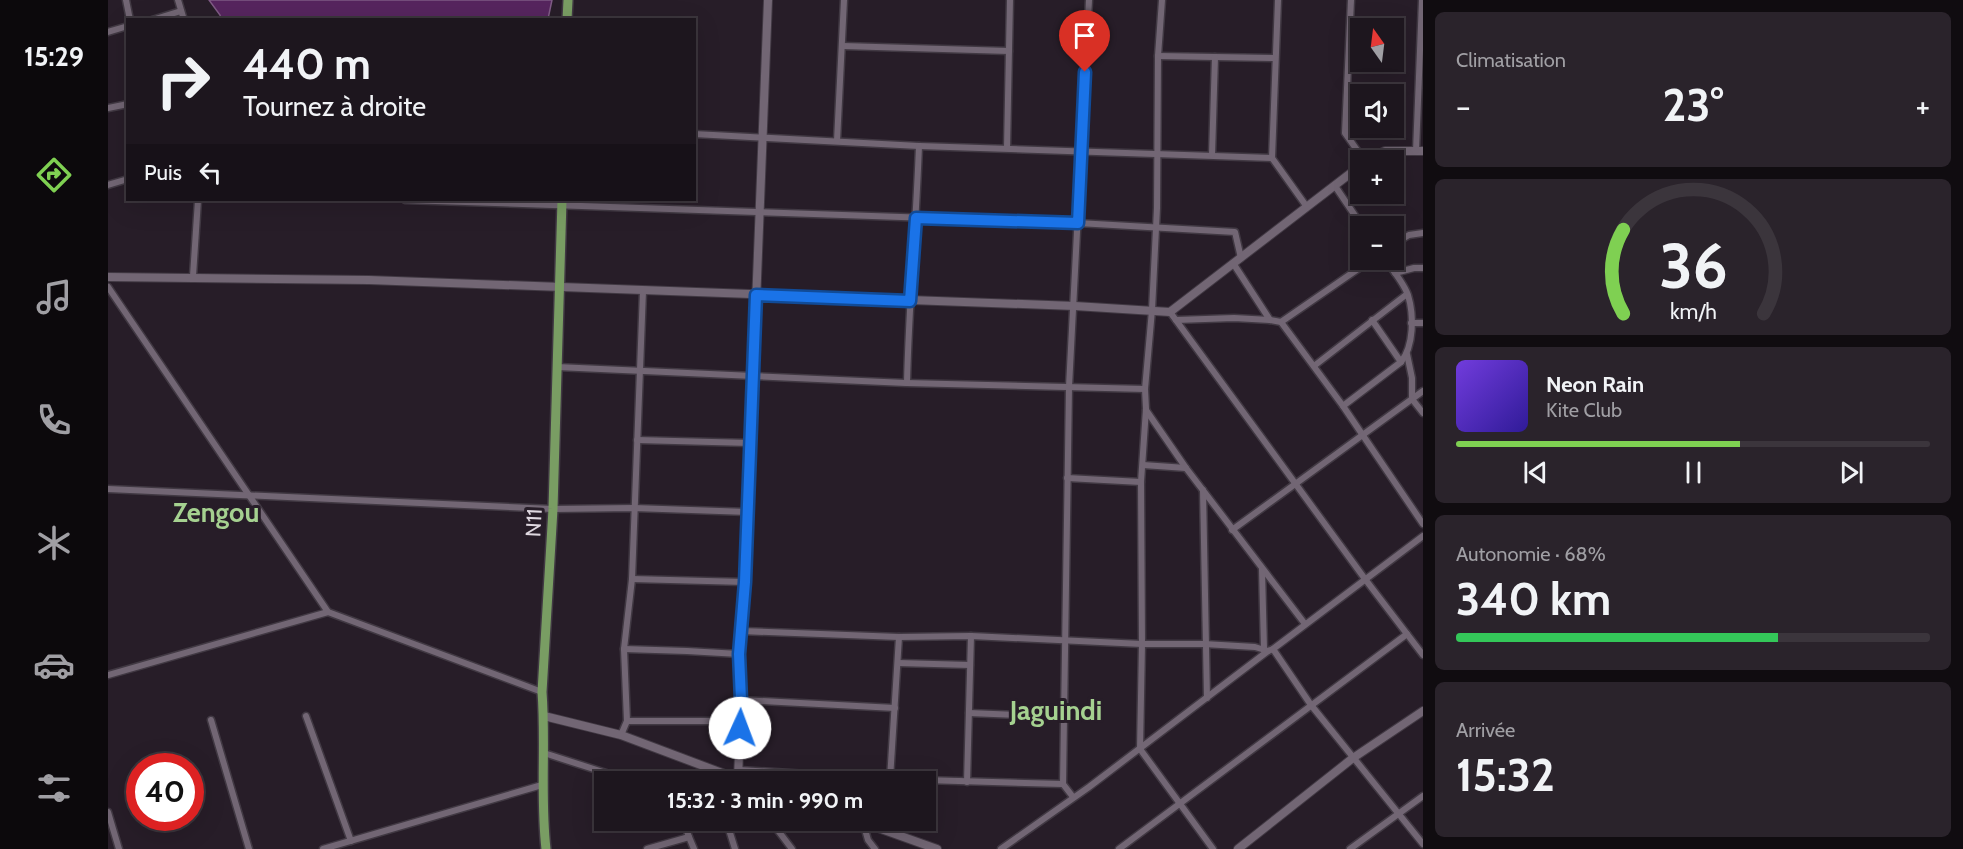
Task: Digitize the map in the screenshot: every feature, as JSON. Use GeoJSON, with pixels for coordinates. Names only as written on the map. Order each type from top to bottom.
{"type":"FeatureCollection","features":[{"type":"Feature","properties":{"kind":"main road"},"geometry":{"type":"LineString","coordinates":[[567,18],[568,0]]}},
{"type":"Feature","properties":{"kind":"main road","name":"N11"},"geometry":{"type":"LineString","coordinates":[[546,849],[542,820],[544,716],[542,692],[553,509],[562,203]]}},
{"type":"Feature","properties":{"kind":"street"},"geometry":{"type":"LineString","coordinates":[[126,0],[130,18]]}},
{"type":"Feature","properties":{"kind":"street"},"geometry":{"type":"LineString","coordinates":[[178,0],[183,18]]}},
{"type":"Feature","properties":{"kind":"street"},"geometry":{"type":"LineString","coordinates":[[741,771],[739,654],[745,582],[768,0]]}},
{"type":"Feature","properties":{"kind":"street"},"geometry":{"type":"LineString","coordinates":[[837,141],[844,0]]}},
{"type":"Feature","properties":{"kind":"street"},"geometry":{"type":"LineString","coordinates":[[1007,148],[1010,0]]}},
{"type":"Feature","properties":{"kind":"street"},"geometry":{"type":"LineString","coordinates":[[1073,797],[1063,784],[1067,478],[1069,387],[1089,0]]}},
{"type":"Feature","properties":{"kind":"street"},"geometry":{"type":"LineString","coordinates":[[1162,0],[1158,56],[1158,153],[1152,310],[1145,389],[1142,482],[1140,748],[1213,849]]}},
{"type":"Feature","properties":{"kind":"street"},"geometry":{"type":"LineString","coordinates":[[1278,0],[1272,158],[1307,207]]}},
{"type":"Feature","properties":{"kind":"street"},"geometry":{"type":"LineString","coordinates":[[1351,0],[1345,133],[1358,150]]}},
{"type":"Feature","properties":{"kind":"street"},"geometry":{"type":"LineString","coordinates":[[1404,151],[1420,151],[1422,0]]}},
{"type":"Feature","properties":{"kind":"street"},"geometry":{"type":"LineString","coordinates":[[158,18],[181,11]]}},
{"type":"Feature","properties":{"kind":"street"},"geometry":{"type":"LineString","coordinates":[[108,32],[126,27]]}},
{"type":"Feature","properties":{"kind":"street"},"geometry":{"type":"LineString","coordinates":[[843,46],[1009,51]]}},
{"type":"Feature","properties":{"kind":"street"},"geometry":{"type":"LineString","coordinates":[[1158,56],[1275,58]]}},
{"type":"Feature","properties":{"kind":"street"},"geometry":{"type":"LineString","coordinates":[[1212,155],[1215,57]]}},
{"type":"Feature","properties":{"kind":"street"},"geometry":{"type":"LineString","coordinates":[[108,108],[126,104]]}},
{"type":"Feature","properties":{"kind":"street"},"geometry":{"type":"LineString","coordinates":[[696,134],[919,146],[1272,158]]}},
{"type":"Feature","properties":{"kind":"street"},"geometry":{"type":"LineString","coordinates":[[907,382],[919,146]]}},
{"type":"Feature","properties":{"kind":"street"},"geometry":{"type":"LineString","coordinates":[[108,277],[369,279],[1074,306],[1170,312],[1350,174]]}},
{"type":"Feature","properties":{"kind":"street"},"geometry":{"type":"LineString","coordinates":[[108,185],[126,180]]}},
{"type":"Feature","properties":{"kind":"street"},"geometry":{"type":"LineString","coordinates":[[1335,186],[1355,216]]}},
{"type":"Feature","properties":{"kind":"street"},"geometry":{"type":"LineString","coordinates":[[193,276],[198,201]]}},
{"type":"Feature","properties":{"kind":"street"},"geometry":{"type":"LineString","coordinates":[[457,201],[1078,223],[1235,232],[1241,258]]}},
{"type":"Feature","properties":{"kind":"street"},"geometry":{"type":"LineString","coordinates":[[1404,237],[1408,234],[1423,233]]}},
{"type":"Feature","properties":{"kind":"street"},"geometry":{"type":"LineString","coordinates":[[1233,264],[1270,320]]}},
{"type":"Feature","properties":{"kind":"street"},"geometry":{"type":"LineString","coordinates":[[1395,273],[1423,268]]}},
{"type":"Feature","properties":{"kind":"street"},"geometry":{"type":"LineString","coordinates":[[1281,322],[1356,270]]}},
{"type":"Feature","properties":{"kind":"street"},"geometry":{"type":"LineString","coordinates":[[1343,406],[1401,362],[1407,354],[1411,323],[1407,294],[1393,270]]}},
{"type":"Feature","properties":{"kind":"street"},"geometry":{"type":"LineString","coordinates":[[108,286],[328,612],[542,692]]}},
{"type":"Feature","properties":{"kind":"street"},"geometry":{"type":"LineString","coordinates":[[621,735],[627,721],[624,649],[632,579],[643,291]]}},
{"type":"Feature","properties":{"kind":"street"},"geometry":{"type":"LineString","coordinates":[[1314,366],[1407,294]]}},
{"type":"Feature","properties":{"kind":"street"},"geometry":{"type":"LineString","coordinates":[[1170,312],[1423,655]]}},
{"type":"Feature","properties":{"kind":"street"},"geometry":{"type":"LineString","coordinates":[[1176,320],[1234,318],[1281,322],[1343,406],[1423,525]]}},
{"type":"Feature","properties":{"kind":"street"},"geometry":{"type":"LineString","coordinates":[[1372,320],[1401,362]]}},
{"type":"Feature","properties":{"kind":"street"},"geometry":{"type":"LineString","coordinates":[[1411,323],[1423,323]]}},
{"type":"Feature","properties":{"kind":"street"},"geometry":{"type":"LineString","coordinates":[[1407,354],[1412,378],[1412,399],[1423,413]]}},
{"type":"Feature","properties":{"kind":"street"},"geometry":{"type":"LineString","coordinates":[[557,367],[907,382],[1145,389]]}},
{"type":"Feature","properties":{"kind":"street"},"geometry":{"type":"LineString","coordinates":[[1232,530],[1423,391]]}},
{"type":"Feature","properties":{"kind":"street"},"geometry":{"type":"LineString","coordinates":[[1146,409],[1186,468],[1305,624]]}},
{"type":"Feature","properties":{"kind":"street"},"geometry":{"type":"LineString","coordinates":[[637,440],[750,443]]}},
{"type":"Feature","properties":{"kind":"street"},"geometry":{"type":"LineString","coordinates":[[1143,465],[1186,468]]}},
{"type":"Feature","properties":{"kind":"street"},"geometry":{"type":"LineString","coordinates":[[1067,478],[1142,482]]}},
{"type":"Feature","properties":{"kind":"street"},"geometry":{"type":"LineString","coordinates":[[108,489],[553,509],[634,508],[748,512]]}},
{"type":"Feature","properties":{"kind":"street"},"geometry":{"type":"LineString","coordinates":[[1203,489],[1204,644],[1207,698]]}},
{"type":"Feature","properties":{"kind":"street"},"geometry":{"type":"LineString","coordinates":[[1001,849],[1423,536]]}},
{"type":"Feature","properties":{"kind":"street"},"geometry":{"type":"LineString","coordinates":[[1262,570],[1269,649],[1423,844]]}},
{"type":"Feature","properties":{"kind":"street"},"geometry":{"type":"LineString","coordinates":[[632,579],[745,582]]}},
{"type":"Feature","properties":{"kind":"street"},"geometry":{"type":"LineString","coordinates":[[108,675],[328,612]]}},
{"type":"Feature","properties":{"kind":"street"},"geometry":{"type":"LineString","coordinates":[[741,631],[899,637],[971,636],[1066,642],[1204,644],[1269,649]]}},
{"type":"Feature","properties":{"kind":"street"},"geometry":{"type":"LineString","coordinates":[[1119,849],[1407,634]]}},
{"type":"Feature","properties":{"kind":"street"},"geometry":{"type":"LineString","coordinates":[[967,782],[971,636]]}},
{"type":"Feature","properties":{"kind":"street"},"geometry":{"type":"LineString","coordinates":[[891,771],[899,637]]}},
{"type":"Feature","properties":{"kind":"street"},"geometry":{"type":"LineString","coordinates":[[624,649],[739,654]]}},
{"type":"Feature","properties":{"kind":"street"},"geometry":{"type":"LineString","coordinates":[[898,663],[970,665]]}},
{"type":"Feature","properties":{"kind":"street"},"geometry":{"type":"LineString","coordinates":[[741,700],[895,708]]}},
{"type":"Feature","properties":{"kind":"street"},"geometry":{"type":"LineString","coordinates":[[1238,849],[1353,758],[1423,711]]}},
{"type":"Feature","properties":{"kind":"street"},"geometry":{"type":"LineString","coordinates":[[969,713],[1064,717]]}},
{"type":"Feature","properties":{"kind":"street"},"geometry":{"type":"LineString","coordinates":[[306,716],[351,842]]}},
{"type":"Feature","properties":{"kind":"street"},"geometry":{"type":"LineString","coordinates":[[544,716],[621,735],[716,771]]}},
{"type":"Feature","properties":{"kind":"street"},"geometry":{"type":"LineString","coordinates":[[211,720],[249,849]]}},
{"type":"Feature","properties":{"kind":"street"},"geometry":{"type":"LineString","coordinates":[[627,721],[740,721]]}},
{"type":"Feature","properties":{"kind":"street"},"geometry":{"type":"LineString","coordinates":[[544,753],[600,771]]}},
{"type":"Feature","properties":{"kind":"street"},"geometry":{"type":"LineString","coordinates":[[936,781],[1063,784]]}},
{"type":"Feature","properties":{"kind":"street"},"geometry":{"type":"LineString","coordinates":[[323,849],[542,785]]}},
{"type":"Feature","properties":{"kind":"street"},"geometry":{"type":"LineString","coordinates":[[1350,849],[1423,796]]}},
{"type":"Feature","properties":{"kind":"street"},"geometry":{"type":"LineString","coordinates":[[108,812],[119,849]]}},
{"type":"Feature","properties":{"kind":"street"},"geometry":{"type":"LineString","coordinates":[[688,831],[694,849]]}},
{"type":"Feature","properties":{"kind":"street"},"geometry":{"type":"LineString","coordinates":[[729,831],[735,849]]}},
{"type":"Feature","properties":{"kind":"street"},"geometry":{"type":"LineString","coordinates":[[778,831],[792,849]]}},
{"type":"Feature","properties":{"kind":"street"},"geometry":{"type":"LineString","coordinates":[[867,831],[868,840],[875,849]]}},
{"type":"Feature","properties":{"kind":"street"},"geometry":{"type":"LineString","coordinates":[[887,831],[937,849]]}},
{"type":"Feature","properties":{"kind":"street"},"geometry":{"type":"LineString","coordinates":[[647,849],[690,837]]}},
{"type":"Feature","properties":{"kind":"shaded area"},"geometry":{"type":"Polygon","coordinates":[[[209,0],[552,0],[548,18],[221,18],[209,0]]]}},
{"type":"Feature","properties":{"kind":"district","name":"Zengou"},"geometry":{"type":"Point","coordinates":[216,513]}},
{"type":"Feature","properties":{"kind":"district","name":"Jaguindi"},"geometry":{"type":"Point","coordinates":[1056,711]}},
{"type":"Feature","properties":{"kind":"route"},"geometry":{"type":"LineString","coordinates":[[740,728],[739,654],[745,582],[756,295],[910,301],[916,218],[1078,223],[1085,72]]}}]}
